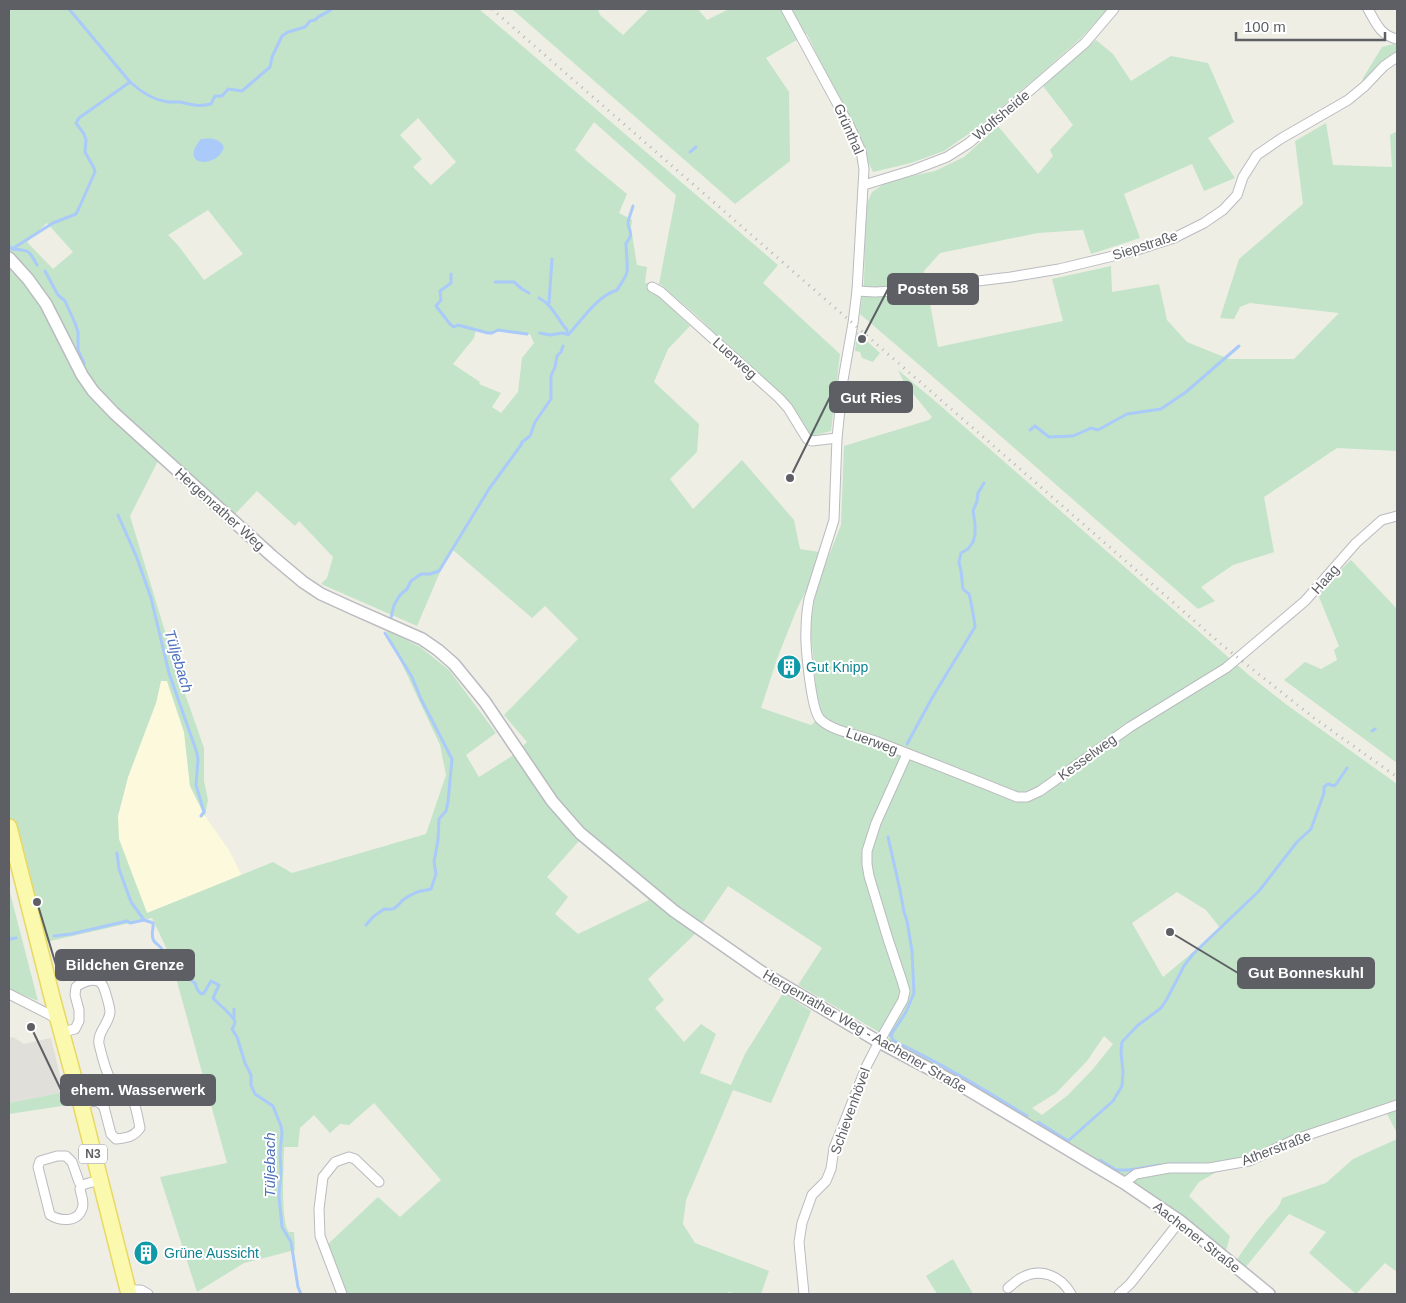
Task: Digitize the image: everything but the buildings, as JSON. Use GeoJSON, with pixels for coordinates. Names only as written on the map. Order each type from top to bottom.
{"type":"FeatureCollection","features":[{"type":"Feature","properties":{"kind":"main road"},"geometry":{"type":"LineString","coordinates":[[9,827],[60,1025]]}},
{"type":"Feature","properties":{"kind":"main road","name":"N3"},"geometry":{"type":"LineString","coordinates":[[60,1025],[82,1104],[99,1180],[128,1292]]}},
{"type":"Feature","properties":{"kind":"street","name":"Grünthal"},"geometry":{"type":"LineString","coordinates":[[786,9],[861,151],[864,185],[857,291]]}},
{"type":"Feature","properties":{"kind":"street","name":"Wolfsheide"},"geometry":{"type":"LineString","coordinates":[[864,185],[913,170],[946,157],[968,142],[1085,43],[1114,9]]}},
{"type":"Feature","properties":{"kind":"street"},"geometry":{"type":"LineString","coordinates":[[1368,9],[1386,35],[1397,39]]}},
{"type":"Feature","properties":{"kind":"street","name":"Siepstraße"},"geometry":{"type":"LineString","coordinates":[[857,291],[895,291],[1021,276],[1134,251],[1174,238],[1204,223],[1223,210],[1237,195],[1243,177],[1257,155],[1282,138],[1348,100],[1384,66],[1397,57]]}},
{"type":"Feature","properties":{"kind":"street","name":"Hergenrather Weg"},"geometry":{"type":"LineString","coordinates":[[9,258],[28,279],[46,304],[82,375],[93,391],[114,413],[272,556],[304,582],[321,594],[422,639],[454,664],[485,702]]}},
{"type":"Feature","properties":{"kind":"street","name":"Luerweg"},"geometry":{"type":"LineString","coordinates":[[652,287],[661,292],[779,398],[788,408],[807,439],[812,441],[837,438]]}},
{"type":"Feature","properties":{"kind":"street","name":"Luerweg"},"geometry":{"type":"LineString","coordinates":[[857,291],[843,380],[837,438],[834,520],[809,599],[806,613],[806,632],[812,700],[818,717],[830,728],[876,741],[907,754],[876,823],[867,851],[869,876],[905,991],[898,1011],[879,1042]]}},
{"type":"Feature","properties":{"kind":"street","name":"Haag"},"geometry":{"type":"LineString","coordinates":[[1252,645],[1305,601],[1356,543],[1382,520],[1397,516]]}},
{"type":"Feature","properties":{"kind":"street","name":"Kesselweg"},"geometry":{"type":"LineString","coordinates":[[907,754],[1017,797],[1027,797],[1040,791],[1130,727],[1226,668],[1252,645]]}},
{"type":"Feature","properties":{"kind":"street","name":"Hergenrather Weg - Aachener Straße"},"geometry":{"type":"LineString","coordinates":[[485,702],[552,801],[580,833],[674,911],[752,966],[879,1042],[960,1085],[1124,1183]]}},
{"type":"Feature","properties":{"kind":"street"},"geometry":{"type":"LineString","coordinates":[[9,994],[60,1025],[75,1029],[79,1021],[79,1010],[75,995],[76,987],[81,982],[94,980],[99,981],[103,985],[110,1012],[100,1034],[99,1042],[109,1078],[133,1100],[140,1128],[136,1133],[127,1138],[116,1139],[111,1134],[104,1107],[95,1101],[82,1104]]}},
{"type":"Feature","properties":{"kind":"street","name":"Schievenhövel"},"geometry":{"type":"LineString","coordinates":[[804,1294],[799,1242],[802,1223],[812,1195],[826,1180],[831,1169],[834,1148],[867,1066],[879,1042]]}},
{"type":"Feature","properties":{"kind":"street","name":"Atherstraße"},"geometry":{"type":"LineString","coordinates":[[1124,1183],[1136,1174],[1169,1168],[1209,1168],[1249,1161],[1296,1139],[1397,1105]]}},
{"type":"Feature","properties":{"kind":"street"},"geometry":{"type":"LineString","coordinates":[[56,1156],[66,1156],[72,1162],[79,1182],[82,1184],[80,1189],[83,1208],[78,1215],[66,1220],[56,1219],[50,1215],[38,1167],[40,1161],[56,1156]]}},
{"type":"Feature","properties":{"kind":"street"},"geometry":{"type":"LineString","coordinates":[[342,1294],[320,1236],[320,1209],[324,1177],[335,1162],[349,1157],[355,1159],[379,1182]]}},
{"type":"Feature","properties":{"kind":"street"},"geometry":{"type":"LineString","coordinates":[[82,1184],[99,1180]]}},
{"type":"Feature","properties":{"kind":"street","name":"Aachener Straße"},"geometry":{"type":"LineString","coordinates":[[1124,1183],[1180,1221],[1269,1294]]}},
{"type":"Feature","properties":{"kind":"street"},"geometry":{"type":"LineString","coordinates":[[1119,1294],[1130,1284],[1180,1221]]}},
{"type":"Feature","properties":{"kind":"street"},"geometry":{"type":"LineString","coordinates":[[1008,1288],[1021,1278],[1032,1274],[1046,1273],[1057,1278],[1071,1294]]}},
{"type":"Feature","properties":{"kind":"street"},"geometry":{"type":"LineString","coordinates":[[128,1292],[141,1290],[148,1294]]}},
{"type":"Feature","properties":{"kind":"shaded area"},"geometry":{"type":"Polygon","coordinates":[[[161,681],[167,681],[184,732],[190,786],[205,816],[229,850],[242,876],[147,913],[118,839],[118,816],[128,777],[156,703],[161,681]]]}},
{"type":"Feature","properties":{"kind":"shaded area"},"geometry":{"type":"Polygon","coordinates":[[[13,1037],[24,1044],[51,1038],[64,1092],[9,1103],[9,1038],[13,1037]]]}},
{"type":"Feature","properties":{"kind":"green space"},"geometry":{"type":"Polygon","coordinates":[[[9,9],[479,9],[778,265],[763,283],[840,354],[831,431],[811,436],[795,411],[698,317],[660,284],[654,292],[690,326],[668,349],[654,382],[699,424],[697,452],[670,479],[693,509],[742,460],[794,520],[800,549],[819,552],[810,582],[777,659],[761,708],[811,725],[822,715],[817,702],[810,630],[814,601],[824,568],[841,525],[844,446],[929,420],[932,417],[905,384],[898,370],[1250,676],[1397,784],[1397,1133],[1387,1114],[1371,1117],[1220,1170],[1199,1182],[1189,1196],[1230,1236],[1226,1251],[1177,1211],[888,1041],[889,1034],[879,1032],[798,985],[822,948],[728,886],[695,934],[648,979],[664,1000],[655,1008],[684,1042],[701,1024],[716,1034],[700,1073],[731,1085],[745,1054],[783,993],[811,1011],[771,1103],[733,1090],[686,1200],[683,1224],[695,1243],[769,1271],[761,1294],[729,1292],[727,1294],[346,1294],[327,1245],[378,1197],[400,1217],[441,1180],[374,1103],[349,1125],[340,1124],[330,1133],[314,1115],[300,1128],[298,1147],[284,1147],[284,1216],[289,1232],[294,1232],[295,1250],[244,1263],[197,1292],[160,1177],[227,1163],[170,956],[152,918],[46,942],[24,850],[9,850],[9,9]],[[418,118],[400,135],[422,159],[413,167],[431,185],[456,162],[418,118]],[[594,122],[575,150],[627,194],[619,213],[632,220],[631,228],[637,265],[647,267],[645,283],[659,284],[676,195],[594,122]],[[208,210],[168,235],[204,280],[243,254],[208,210]],[[47,223],[27,242],[53,269],[73,252],[47,223]],[[476,330],[474,338],[453,364],[480,382],[479,384],[501,393],[492,407],[501,413],[518,392],[522,358],[534,343],[530,334],[498,331],[488,334],[476,330]],[[159,459],[130,516],[177,671],[204,748],[204,781],[208,800],[205,816],[190,786],[184,732],[167,681],[161,681],[156,703],[128,777],[118,816],[119,839],[147,913],[273,862],[292,873],[426,834],[446,775],[440,745],[386,630],[420,647],[449,670],[496,733],[466,755],[479,777],[512,756],[527,742],[504,715],[578,639],[545,606],[532,618],[453,550],[443,565],[417,626],[321,584],[327,578],[333,557],[299,521],[295,526],[257,491],[236,513],[237,533],[159,459]],[[579,841],[547,877],[568,897],[555,914],[578,934],[649,900],[579,841]],[[1177,892],[1132,923],[1163,977],[1221,929],[1206,910],[1177,892]],[[1104,1036],[1087,1061],[1056,1093],[1032,1108],[1042,1115],[1068,1095],[1093,1069],[1113,1044],[1104,1036]]]}},
{"type":"Feature","properties":{"kind":"green space"},"geometry":{"type":"Polygon","coordinates":[[[512,9],[598,9],[600,15],[623,35],[649,9],[698,9],[707,20],[729,9],[1108,9],[1081,38],[1037,77],[977,128],[944,151],[911,163],[873,172],[807,34],[766,58],[789,92],[790,161],[735,204],[512,9]]]}},
{"type":"Feature","properties":{"kind":"green space"},"geometry":{"type":"Polygon","coordinates":[[[1096,40],[1113,54],[1131,81],[1171,56],[1208,63],[1234,122],[1208,138],[1235,178],[1204,191],[1192,164],[1124,194],[1140,238],[1091,254],[1083,230],[1038,233],[940,253],[924,271],[938,347],[1063,321],[1052,279],[1111,266],[1112,292],[1159,284],[1167,320],[1187,342],[1229,359],[1294,359],[1339,313],[1250,303],[1240,307],[1234,319],[1220,318],[1239,259],[1303,204],[1295,141],[1326,123],[1333,165],[1392,167],[1390,135],[1397,131],[1397,451],[1337,448],[1264,497],[1274,552],[1233,565],[1201,587],[1215,601],[1198,609],[860,314],[864,282],[866,205],[872,192],[884,184],[935,171],[964,157],[998,126],[1038,174],[1053,156],[1050,150],[1073,125],[1043,86],[1096,40]]]}},
{"type":"Feature","properties":{"kind":"green space"},"geometry":{"type":"Polygon","coordinates":[[[1397,43],[1397,52],[1383,61],[1362,82],[1382,47],[1397,43]]]}},
{"type":"Feature","properties":{"kind":"green space"},"geometry":{"type":"Polygon","coordinates":[[[857,332],[880,353],[873,362],[862,358],[860,352],[855,351],[857,332]]]}},
{"type":"Feature","properties":{"kind":"green space"},"geometry":{"type":"Polygon","coordinates":[[[1351,560],[1397,609],[1397,763],[1284,680],[1305,662],[1321,669],[1337,660],[1334,650],[1339,646],[1317,592],[1351,560]]]}},
{"type":"Feature","properties":{"kind":"green space"},"geometry":{"type":"Polygon","coordinates":[[[9,889],[38,1001],[9,989],[9,889]]]}},
{"type":"Feature","properties":{"kind":"green space"},"geometry":{"type":"Polygon","coordinates":[[[64,1092],[68,1105],[9,1114],[9,1103],[64,1092]]]}},
{"type":"Feature","properties":{"kind":"green space"},"geometry":{"type":"Polygon","coordinates":[[[1397,1139],[1397,1272],[1385,1263],[1356,1294],[1309,1253],[1326,1232],[1289,1214],[1245,1268],[1236,1261],[1277,1209],[1282,1198],[1326,1183],[1353,1159],[1397,1139]]]}},
{"type":"Feature","properties":{"kind":"green space"},"geometry":{"type":"Polygon","coordinates":[[[953,1259],[973,1294],[937,1294],[926,1276],[953,1259]]]}},
{"type":"Feature","properties":{"kind":"water"},"geometry":{"type":"Polygon","coordinates":[[[201,139],[217,140],[224,147],[214,159],[208,162],[201,162],[196,160],[194,155],[195,148],[201,139]]]}},
{"type":"Feature","properties":{"kind":"waterway"},"geometry":{"type":"LineString","coordinates":[[69,9],[130,82]]}},
{"type":"Feature","properties":{"kind":"waterway"},"geometry":{"type":"LineString","coordinates":[[12,249],[53,223],[76,214],[95,172],[85,152],[86,140],[84,134],[76,123],[79,118],[130,82],[143,92],[157,99],[195,105],[211,104],[215,96],[222,96],[228,89],[242,91],[270,67],[272,57],[282,36],[288,32],[305,27],[310,21],[315,20],[332,9]]}},
{"type":"Feature","properties":{"kind":"waterway"},"geometry":{"type":"LineString","coordinates":[[690,152],[696,147]]}},
{"type":"Feature","properties":{"kind":"waterway"},"geometry":{"type":"LineString","coordinates":[[568,335],[596,303],[617,290],[625,276],[627,272],[626,243],[631,234],[628,223],[633,206]]}},
{"type":"Feature","properties":{"kind":"waterway"},"geometry":{"type":"LineString","coordinates":[[9,246],[12,249],[28,252],[37,265]]}},
{"type":"Feature","properties":{"kind":"waterway"},"geometry":{"type":"LineString","coordinates":[[549,303],[552,259]]}},
{"type":"Feature","properties":{"kind":"waterway"},"geometry":{"type":"LineString","coordinates":[[45,271],[58,295],[65,301],[75,323],[78,332],[78,350],[84,363],[83,367]]}},
{"type":"Feature","properties":{"kind":"waterway"},"geometry":{"type":"LineString","coordinates":[[451,274],[451,283],[440,291],[441,300],[436,306],[450,324],[454,327],[458,325],[488,333],[498,330],[527,334]]}},
{"type":"Feature","properties":{"kind":"waterway"},"geometry":{"type":"LineString","coordinates":[[495,282],[514,282],[529,293]]}},
{"type":"Feature","properties":{"kind":"waterway"},"geometry":{"type":"LineString","coordinates":[[539,298],[551,308],[568,334]]}},
{"type":"Feature","properties":{"kind":"waterway"},"geometry":{"type":"LineString","coordinates":[[540,333],[550,335],[567,334]]}},
{"type":"Feature","properties":{"kind":"waterway"},"geometry":{"type":"LineString","coordinates":[[391,618],[394,605],[411,581],[421,574],[439,571],[489,489],[522,442],[530,436],[535,422],[551,399],[551,376],[557,356],[563,346]]}},
{"type":"Feature","properties":{"kind":"waterway"},"geometry":{"type":"LineString","coordinates":[[1030,430],[1035,426],[1049,437],[1073,436],[1091,428],[1098,430],[1127,414],[1161,409],[1186,392],[1239,346]]}},
{"type":"Feature","properties":{"kind":"waterway"},"geometry":{"type":"LineString","coordinates":[[907,744],[932,698],[975,627],[969,594],[963,589],[959,562],[961,553],[968,549],[973,542],[975,534],[973,511],[978,493],[984,483]]}},
{"type":"Feature","properties":{"kind":"waterway","name":"Tüljebach"},"geometry":{"type":"LineString","coordinates":[[118,515],[137,558],[151,598],[169,673],[197,753],[196,785],[204,812],[201,816]]}},
{"type":"Feature","properties":{"kind":"waterway"},"geometry":{"type":"LineString","coordinates":[[366,925],[384,909],[394,909],[404,899],[419,891],[431,889],[436,874],[434,862],[439,819],[446,811],[448,802],[452,759],[421,699],[412,677],[385,633]]}},
{"type":"Feature","properties":{"kind":"waterway"},"geometry":{"type":"LineString","coordinates":[[1038,1122],[1068,1141],[1113,1101],[1122,1086],[1122,1042],[1137,1026],[1161,1008],[1184,966],[1193,954],[1259,891],[1297,842],[1311,829],[1324,793],[1324,787],[1328,784],[1334,786],[1347,768]]}},
{"type":"Feature","properties":{"kind":"waterway"},"geometry":{"type":"LineString","coordinates":[[888,837],[912,951],[914,993],[906,1012],[891,1035],[893,1040],[902,1046]]}},
{"type":"Feature","properties":{"kind":"waterway","name":"Tüljebach"},"geometry":{"type":"LineString","coordinates":[[117,853],[119,869],[131,902],[144,920],[153,923],[152,936],[154,941],[163,951],[178,957],[176,969],[195,983],[201,994],[204,993],[211,981],[219,985],[213,998],[234,1019],[235,1023],[232,1029],[237,1037],[251,1075],[251,1085],[255,1094],[273,1106],[282,1133],[279,1196],[282,1227],[291,1242],[298,1287],[301,1294]]}},
{"type":"Feature","properties":{"kind":"waterway"},"geometry":{"type":"LineString","coordinates":[[54,936],[127,921],[130,923],[144,920]]}},
{"type":"Feature","properties":{"kind":"waterway"},"geometry":{"type":"LineString","coordinates":[[9,939],[16,938]]}},
{"type":"Feature","properties":{"kind":"waterway","name":"Tüljebach"},"geometry":{"type":"LineString","coordinates":[[234,1009],[234,1019]]}},
{"type":"Feature","properties":{"kind":"waterway"},"geometry":{"type":"LineString","coordinates":[[902,1045],[950,1070],[1027,1116]]}},
{"type":"Feature","properties":{"kind":"waterway"},"geometry":{"type":"LineString","coordinates":[[1100,1160],[1116,1170],[1160,1165]]}},
{"type":"Feature","properties":{"kind":"waterway"},"geometry":{"type":"LineString","coordinates":[[1172,1164],[1195,1164]]}},
{"type":"Feature","properties":{"kind":"railway"},"geometry":{"type":"LineString","coordinates":[[492,9],[1222,645],[1314,718],[1397,777]]}},
{"type":"Feature","properties":{"kind":"place","name":"Posten 58"},"geometry":{"type":"Point","coordinates":[862,339]}},
{"type":"Feature","properties":{"kind":"place","name":"Gut Ries"},"geometry":{"type":"Point","coordinates":[790,478]}},
{"type":"Feature","properties":{"kind":"place","name":"Gut Knipp"},"geometry":{"type":"Point","coordinates":[789,667]}},
{"type":"Feature","properties":{"kind":"place","name":"Bildchen Grenze"},"geometry":{"type":"Point","coordinates":[37,902]}},
{"type":"Feature","properties":{"kind":"place","name":"Gut Bonneskuhl"},"geometry":{"type":"Point","coordinates":[1170,932]}},
{"type":"Feature","properties":{"kind":"place","name":"ehem. Wasserwerk"},"geometry":{"type":"Point","coordinates":[31,1027]}},
{"type":"Feature","properties":{"kind":"place","name":"Grüne Aussicht"},"geometry":{"type":"Point","coordinates":[146,1253]}}]}
